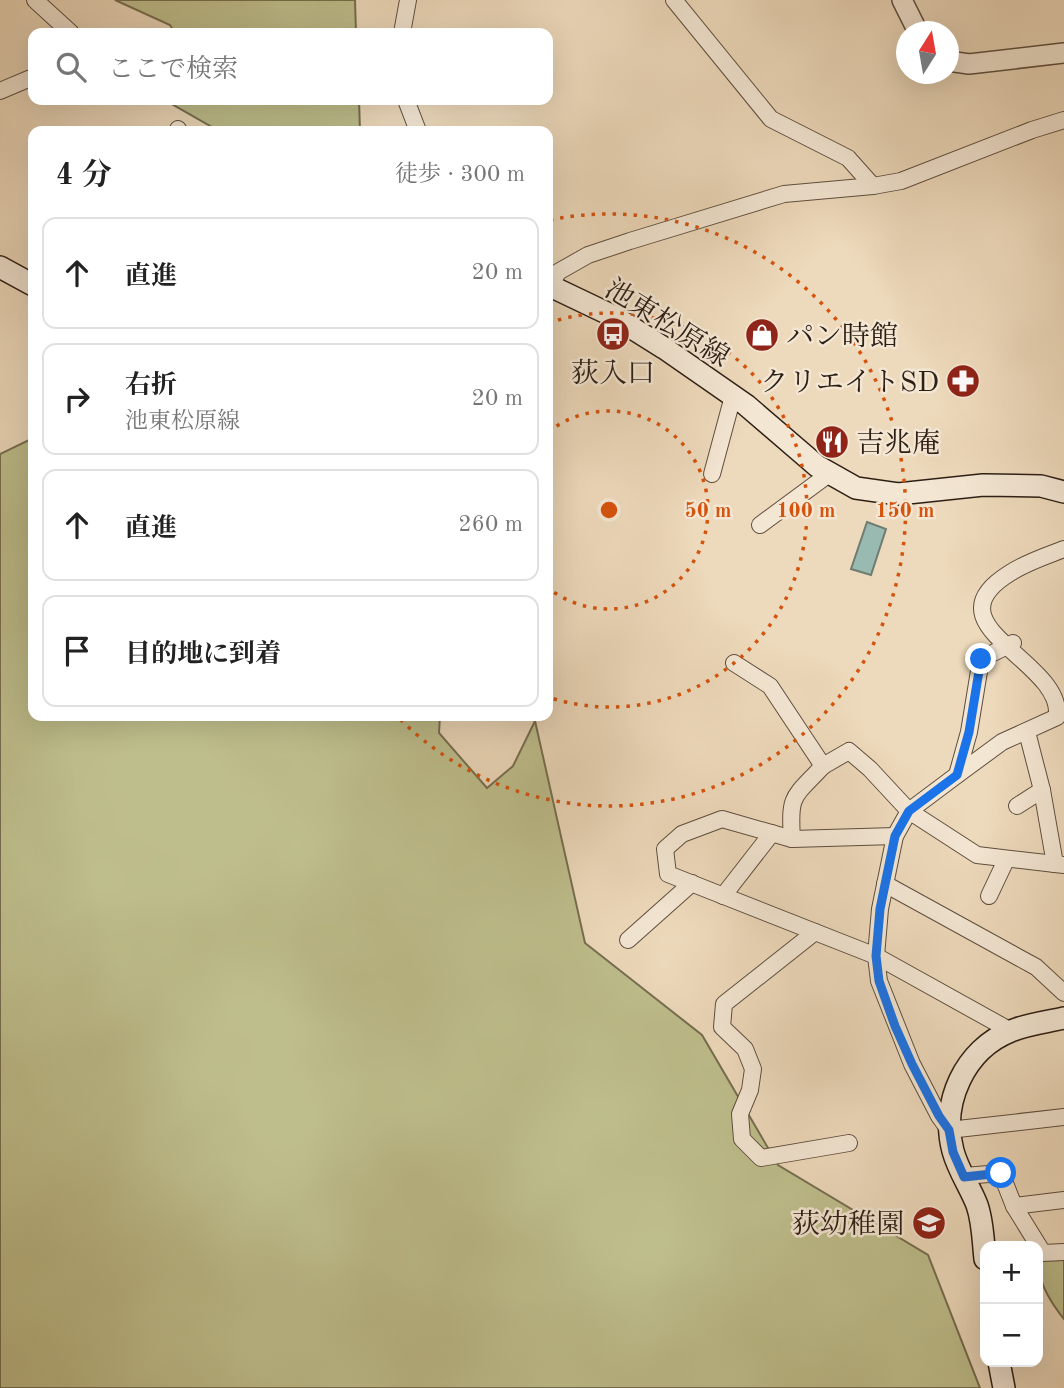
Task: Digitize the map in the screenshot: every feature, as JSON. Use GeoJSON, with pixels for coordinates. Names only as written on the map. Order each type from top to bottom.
{"type":"FeatureCollection","features":[{"type":"Feature","properties":{"kind":"main road"},"geometry":{"type":"LineString","coordinates":[[0,267],[28,282]]}},
{"type":"Feature","properties":{"kind":"main road","name":"池東松原線"},"geometry":{"type":"LineString","coordinates":[[553,282],[664,348],[733,396],[828,474],[856,488],[898,494],[983,485],[1041,486],[1064,492]]}},
{"type":"Feature","properties":{"kind":"main road"},"geometry":{"type":"LineString","coordinates":[[983,1241],[980,1216],[953,1152],[949,1130],[959,1079],[983,1048],[1011,1031],[1064,1018]]}},
{"type":"Feature","properties":{"kind":"main road"},"geometry":{"type":"LineString","coordinates":[[1000,1367],[1004,1388]]}},
{"type":"Feature","properties":{"kind":"street"},"geometry":{"type":"LineString","coordinates":[[35,0],[66,28]]}},
{"type":"Feature","properties":{"kind":"street"},"geometry":{"type":"LineString","coordinates":[[403,28],[408,0]]}},
{"type":"Feature","properties":{"kind":"street"},"geometry":{"type":"LineString","coordinates":[[674,0],[771,119],[848,158],[873,186]]}},
{"type":"Feature","properties":{"kind":"street"},"geometry":{"type":"LineString","coordinates":[[902,0],[912,21]]}},
{"type":"Feature","properties":{"kind":"street"},"geometry":{"type":"LineString","coordinates":[[959,63],[969,64],[1064,54]]}},
{"type":"Feature","properties":{"kind":"street"},"geometry":{"type":"LineString","coordinates":[[0,91],[28,79]]}},
{"type":"Feature","properties":{"kind":"street"},"geometry":{"type":"LineString","coordinates":[[408,105],[416,126]]}},
{"type":"Feature","properties":{"kind":"street"},"geometry":{"type":"LineString","coordinates":[[553,276],[588,255],[630,241],[784,194],[901,181],[1064,120]]}},
{"type":"Feature","properties":{"kind":"street"},"geometry":{"type":"LineString","coordinates":[[712,474],[733,396]]}},
{"type":"Feature","properties":{"kind":"street"},"geometry":{"type":"LineString","coordinates":[[760,524],[817,485],[828,474]]}},
{"type":"Feature","properties":{"kind":"street"},"geometry":{"type":"LineString","coordinates":[[1064,549],[1009,573],[998,581],[988,596],[988,614],[996,627],[1046,667],[1062,691],[1063,706],[1057,718],[1002,742],[909,811],[895,836],[885,884],[876,956],[879,981],[895,1026],[912,1064],[949,1130],[1064,1117]]}},
{"type":"Feature","properties":{"kind":"street"},"geometry":{"type":"LineString","coordinates":[[957,775],[969,732],[981,659],[1013,643]]}},
{"type":"Feature","properties":{"kind":"street"},"geometry":{"type":"LineString","coordinates":[[734,663],[770,685],[824,766]]}},
{"type":"Feature","properties":{"kind":"street"},"geometry":{"type":"LineString","coordinates":[[792,839],[789,808],[793,798],[824,766],[849,751],[870,769],[909,811],[977,855],[1059,864],[1027,732]]}},
{"type":"Feature","properties":{"kind":"street"},"geometry":{"type":"LineString","coordinates":[[1017,806],[1042,790]]}},
{"type":"Feature","properties":{"kind":"street"},"geometry":{"type":"LineString","coordinates":[[895,836],[792,839],[722,819],[682,834],[665,849],[668,874],[876,956],[1011,1031]]}},
{"type":"Feature","properties":{"kind":"street"},"geometry":{"type":"LineString","coordinates":[[723,896],[772,833]]}},
{"type":"Feature","properties":{"kind":"street"},"geometry":{"type":"LineString","coordinates":[[989,896],[1006,860]]}},
{"type":"Feature","properties":{"kind":"street"},"geometry":{"type":"LineString","coordinates":[[628,940],[692,883]]}},
{"type":"Feature","properties":{"kind":"street"},"geometry":{"type":"LineString","coordinates":[[885,884],[1036,967],[1064,993]]}},
{"type":"Feature","properties":{"kind":"street"},"geometry":{"type":"LineString","coordinates":[[815,932],[724,1004],[722,1027],[745,1049],[752,1069],[750,1090],[740,1114],[742,1139],[761,1158],[849,1143]]}},
{"type":"Feature","properties":{"kind":"street"},"geometry":{"type":"LineString","coordinates":[[964,1177],[1001,1173],[1014,1206],[1043,1253],[1064,1252]]}},
{"type":"Feature","properties":{"kind":"street"},"geometry":{"type":"LineString","coordinates":[[1014,1206],[1064,1200]]}},
{"type":"Feature","properties":{"kind":"green space"},"geometry":{"type":"Polygon","coordinates":[[[115,0],[355,0],[356,28],[172,28],[115,0]]]}},
{"type":"Feature","properties":{"kind":"green space"},"geometry":{"type":"Polygon","coordinates":[[[174,105],[359,105],[360,126],[210,126],[174,105]]]}},
{"type":"Feature","properties":{"kind":"green space"},"geometry":{"type":"Polygon","coordinates":[[[28,440],[28,721],[440,721],[439,733],[487,788],[513,766],[535,721],[585,943],[702,1035],[778,1165],[928,1255],[980,1388],[0,1388],[0,454],[28,440]]]}},
{"type":"Feature","properties":{"kind":"green space"},"geometry":{"type":"Polygon","coordinates":[[[1064,1258],[1064,1319],[1043,1284],[1043,1260],[1064,1258]]]}},
{"type":"Feature","properties":{"kind":"water"},"geometry":{"type":"Polygon","coordinates":[[[867,522],[886,529],[871,575],[851,569],[867,522]]]}},
{"type":"Feature","properties":{"kind":"place","name":"荻入口"},"geometry":{"type":"Point","coordinates":[613,334]}},
{"type":"Feature","properties":{"kind":"place","name":"パン時館"},"geometry":{"type":"Point","coordinates":[762,335]}},
{"type":"Feature","properties":{"kind":"place","name":"クリエイトSD"},"geometry":{"type":"Point","coordinates":[963,381]}},
{"type":"Feature","properties":{"kind":"place","name":"吉兆庵"},"geometry":{"type":"Point","coordinates":[832,442]}},
{"type":"Feature","properties":{"kind":"place","name":"荻幼稚園"},"geometry":{"type":"Point","coordinates":[929,1223]}},
{"type":"Feature","properties":{"kind":"route"},"geometry":{"type":"LineString","coordinates":[[981,659],[969,732],[957,775],[909,811],[895,836],[880,909],[876,956],[879,981],[895,1026],[939,1116],[949,1130],[953,1152],[964,1177],[1001,1173]]}}]}
